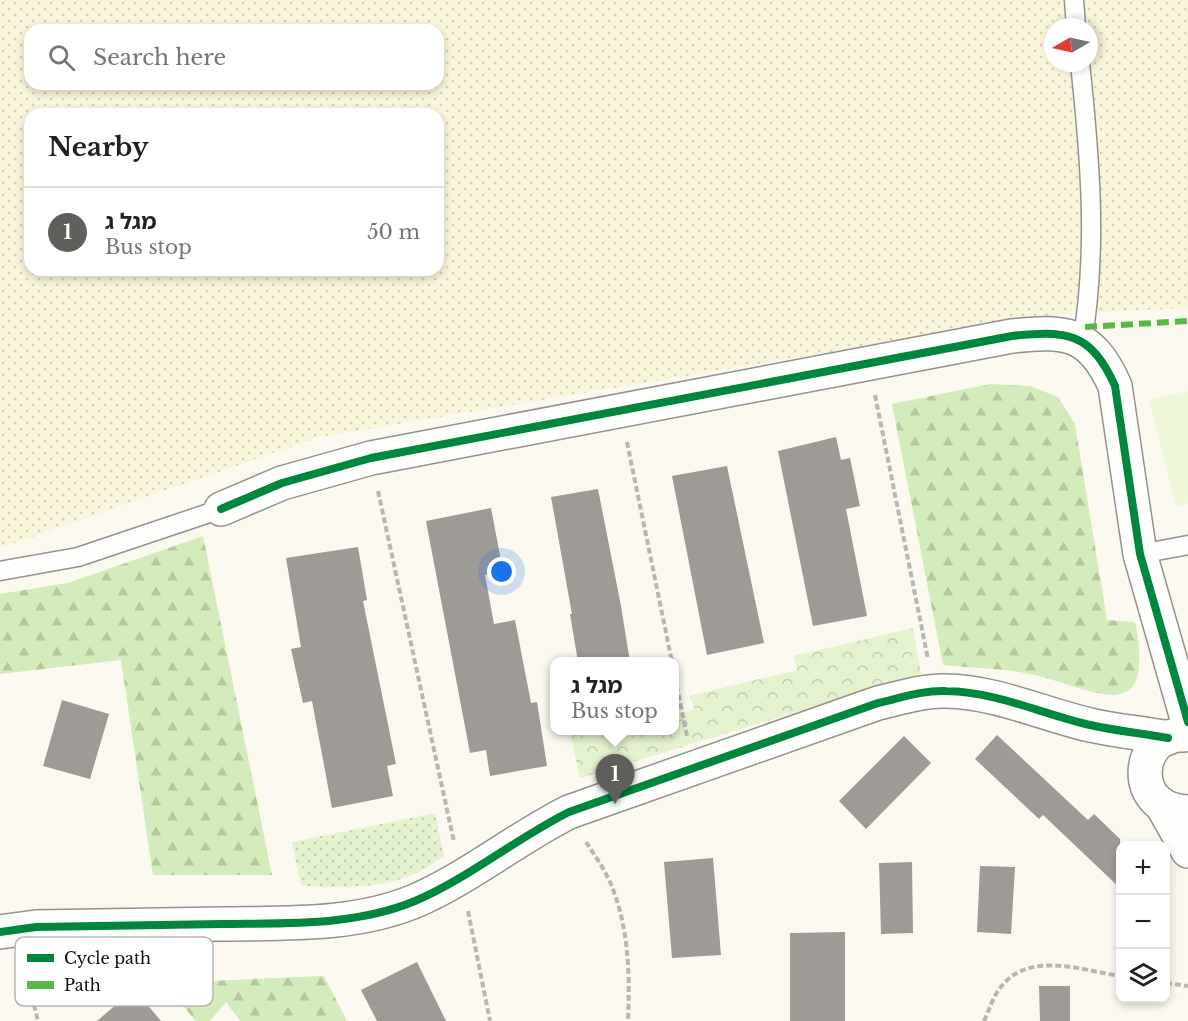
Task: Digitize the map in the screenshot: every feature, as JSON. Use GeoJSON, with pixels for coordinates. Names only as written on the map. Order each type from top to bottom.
{"type":"FeatureCollection","features":[{"type":"Feature","properties":{"kind":"street"},"geometry":{"type":"LineString","coordinates":[[221,509],[282,483],[371,458],[1012,336],[1050,332],[1070,335],[1105,364],[1115,386],[1140,554],[1181,732]]}},
{"type":"Feature","properties":{"kind":"street"},"geometry":{"type":"LineString","coordinates":[[7,931],[36,927],[340,919],[375,914],[415,901],[538,827],[569,813],[878,703],[935,692],[968,692],[1011,700],[1090,725],[1181,732]]}},
{"type":"Feature","properties":{"kind":"street"},"geometry":{"type":"LineString","coordinates":[[1090,725],[1117,742],[1166,802],[1188,851]]}},
{"type":"Feature","properties":{"kind":"street"},"geometry":{"type":"LineString","coordinates":[[1166,802],[1144,776],[1146,764],[1158,744],[1181,732]]}},
{"type":"Feature","properties":{"kind":"lane"},"geometry":{"type":"LineString","coordinates":[[1074,0],[1076,18]]}},
{"type":"Feature","properties":{"kind":"lane"},"geometry":{"type":"LineString","coordinates":[[1081,72],[1092,198],[1089,305],[1082,343]]}},
{"type":"Feature","properties":{"kind":"lane"},"geometry":{"type":"LineString","coordinates":[[0,571],[78,557],[221,509]]}},
{"type":"Feature","properties":{"kind":"lane"},"geometry":{"type":"LineString","coordinates":[[1140,554],[1188,545]]}},
{"type":"Feature","properties":{"kind":"path"},"geometry":{"type":"LineString","coordinates":[[869,364],[935,692]]}},
{"type":"Feature","properties":{"kind":"path"},"geometry":{"type":"LineString","coordinates":[[620,412],[671,657]]}},
{"type":"Feature","properties":{"kind":"path"},"geometry":{"type":"LineString","coordinates":[[371,458],[461,875],[490,1021]]}},
{"type":"Feature","properties":{"kind":"path"},"geometry":{"type":"LineString","coordinates":[[679,696],[694,769]]}},
{"type":"Feature","properties":{"kind":"path"},"geometry":{"type":"LineString","coordinates":[[569,813],[611,885],[625,925],[630,981],[628,1021]]}},
{"type":"Feature","properties":{"kind":"path"},"geometry":{"type":"LineString","coordinates":[[7,931],[15,954]]}},
{"type":"Feature","properties":{"kind":"path"},"geometry":{"type":"LineString","coordinates":[[984,1021],[998,990],[1019,969],[1040,964],[1116,975]]}},
{"type":"Feature","properties":{"kind":"path"},"geometry":{"type":"LineString","coordinates":[[1170,984],[1188,986]]}},
{"type":"Feature","properties":{"kind":"path"},"geometry":{"type":"LineString","coordinates":[[33,1006],[38,1021]]}},
{"type":"Feature","properties":{"kind":"shaded area"},"geometry":{"type":"Polygon","coordinates":[[[0,0],[1188,0],[1188,308],[1058,314],[319,437],[0,548],[0,0]]]}},
{"type":"Feature","properties":{"kind":"green space"},"geometry":{"type":"Polygon","coordinates":[[[990,384],[1030,386],[1058,397],[1075,424],[1107,620],[1135,622],[1139,658],[1136,680],[1127,692],[1112,695],[1025,673],[943,665],[892,404],[990,384]]]}},
{"type":"Feature","properties":{"kind":"green space"},"geometry":{"type":"Polygon","coordinates":[[[1188,391],[1188,503],[1176,507],[1149,400],[1188,391]]]}},
{"type":"Feature","properties":{"kind":"green space"},"geometry":{"type":"Polygon","coordinates":[[[203,536],[272,875],[153,875],[121,660],[0,674],[0,594],[68,583],[203,536]]]}},
{"type":"Feature","properties":{"kind":"green space"},"geometry":{"type":"Polygon","coordinates":[[[913,628],[921,674],[580,778],[570,735],[679,735],[679,713],[695,710],[689,696],[797,670],[794,656],[913,628]]]}},
{"type":"Feature","properties":{"kind":"green space"},"geometry":{"type":"Polygon","coordinates":[[[435,813],[444,856],[423,870],[374,885],[301,886],[292,842],[435,813]]]}},
{"type":"Feature","properties":{"kind":"green space"},"geometry":{"type":"Polygon","coordinates":[[[324,976],[347,1021],[240,1021],[226,1002],[210,1021],[196,1021],[183,1006],[213,1006],[213,981],[324,976]]]}},
{"type":"Feature","properties":{"kind":"building"},"geometry":{"type":"Polygon","coordinates":[[[836,437],[841,460],[850,458],[860,506],[846,509],[867,616],[813,626],[778,451],[836,437]]]}},
{"type":"Feature","properties":{"kind":"building"},"geometry":{"type":"Polygon","coordinates":[[[727,466],[764,643],[707,655],[672,476],[727,466]]]}},
{"type":"Feature","properties":{"kind":"building"},"geometry":{"type":"Polygon","coordinates":[[[598,489],[629,657],[577,657],[570,614],[572,614],[551,497],[598,489]]]}},
{"type":"Feature","properties":{"kind":"building"},"geometry":{"type":"Polygon","coordinates":[[[491,508],[503,571],[485,575],[494,624],[515,620],[531,703],[537,702],[547,766],[490,776],[486,750],[470,753],[426,521],[491,508]]]}},
{"type":"Feature","properties":{"kind":"building"},"geometry":{"type":"Polygon","coordinates":[[[358,547],[367,600],[363,601],[396,764],[387,766],[393,796],[332,808],[312,701],[303,703],[291,649],[301,647],[286,558],[358,547]]]}},
{"type":"Feature","properties":{"kind":"building"},"geometry":{"type":"Polygon","coordinates":[[[62,700],[109,714],[90,779],[43,766],[62,700]]]}},
{"type":"Feature","properties":{"kind":"building"},"geometry":{"type":"Polygon","coordinates":[[[997,735],[1088,820],[1094,814],[1120,839],[1116,841],[1116,884],[1043,815],[1039,819],[975,759],[997,735]]]}},
{"type":"Feature","properties":{"kind":"building"},"geometry":{"type":"Polygon","coordinates":[[[904,736],[931,763],[866,829],[839,801],[904,736]]]}},
{"type":"Feature","properties":{"kind":"building"},"geometry":{"type":"Polygon","coordinates":[[[713,858],[721,955],[672,958],[664,862],[713,858]]]}},
{"type":"Feature","properties":{"kind":"building"},"geometry":{"type":"Polygon","coordinates":[[[912,862],[913,933],[881,934],[879,863],[912,862]]]}},
{"type":"Feature","properties":{"kind":"building"},"geometry":{"type":"Polygon","coordinates":[[[980,866],[1015,867],[1011,934],[977,932],[980,866]]]}},
{"type":"Feature","properties":{"kind":"building"},"geometry":{"type":"Polygon","coordinates":[[[845,932],[845,1021],[790,1021],[790,933],[845,932]]]}},
{"type":"Feature","properties":{"kind":"building"},"geometry":{"type":"Polygon","coordinates":[[[417,962],[446,1021],[377,1021],[361,990],[417,962]]]}},
{"type":"Feature","properties":{"kind":"building"},"geometry":{"type":"Polygon","coordinates":[[[1039,986],[1070,986],[1070,1021],[1040,1021],[1039,986]]]}},
{"type":"Feature","properties":{"kind":"building"},"geometry":{"type":"Polygon","coordinates":[[[114,1006],[148,1006],[161,1021],[97,1021],[114,1006]]]}},
{"type":"Feature","properties":{"kind":"marked path"},"geometry":{"type":"LineString","coordinates":[[1085,327],[1188,321]]}},
{"type":"Feature","properties":{"kind":"cycle path"},"geometry":{"type":"LineString","coordinates":[[221,509],[282,483],[371,458],[1012,336],[1062,335],[1075,338],[1086,345],[1106,368],[1115,386],[1140,554],[1188,722]]}},
{"type":"Feature","properties":{"kind":"cycle path"},"geometry":{"type":"LineString","coordinates":[[0,932],[36,927],[320,922],[369,915],[415,901],[434,892],[569,812],[878,703],[921,693],[946,691],[983,695],[1090,725],[1168,738]]}},
{"type":"Feature","properties":{"kind":"place","name":"מגל ג"},"geometry":{"type":"Point","coordinates":[615,804]}}]}
